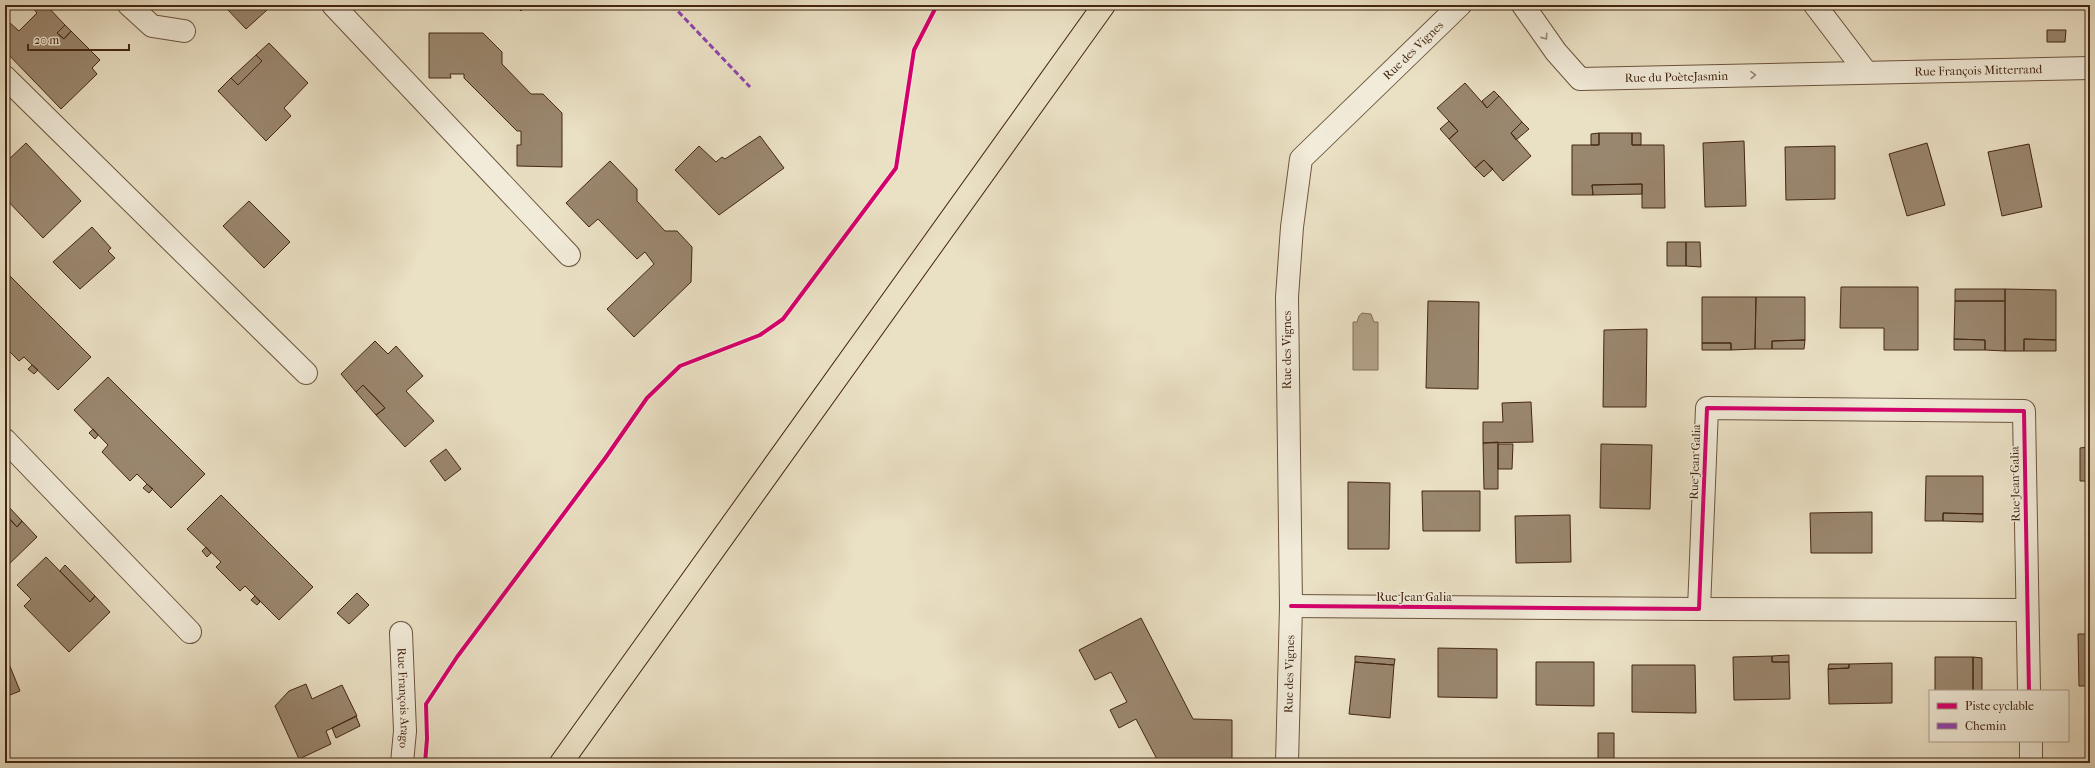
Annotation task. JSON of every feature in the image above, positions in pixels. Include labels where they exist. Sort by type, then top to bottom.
[{"type":"main road","points":[[561,763],[1104,5]]},
{"type":"street","points":[[129,5],[152,26],[184,31]]},
{"type":"street","points":[[333,5],[569,255]]},
{"type":"street","name":"Rue des Vignes","points":[[1287,763],[1291,606],[1287,297],[1292,227],[1301,159],[1460,5]]},
{"type":"street","name":"Rue du PoèteJasmin","points":[[1523,5],[1556,52],[1580,79],[1866,72]]},
{"type":"street","points":[[1815,5],[1866,72]]},
{"type":"street","name":"Rue François Mitterrand","points":[[1866,72],[2090,68]]},
{"type":"street","points":[[5,77],[306,373]]},
{"type":"street","name":"Rue Jean Galia","points":[[1699,609],[1707,408],[2024,411],[2029,690]]},
{"type":"street","points":[[5,440],[190,632]]},
{"type":"street","name":"Rue Jean Galia","points":[[1291,606],[2027,610]]},
{"type":"street","name":"Rue François Arago","points":[[401,633],[404,731],[402,763]]},
{"type":"street","points":[[2031,742],[2031,763]]},
{"type":"shaded area","points":[[1362,313],[1371,314],[1374,322],[1378,322],[1378,370],[1353,370],[1353,322],[1357,322]]},
{"type":"building","points":[[37,5],[46,5],[65,25],[57,33],[64,39],[71,31],[100,60],[92,68],[97,74],[61,109],[5,51],[5,26],[9,22],[19,31],[37,13],[33,8]]},
{"type":"building","points":[[223,5],[231,5],[227,9]]},
{"type":"building","points":[[231,5],[262,5],[267,10],[246,29],[227,9]]},
{"type":"building","points":[[515,5],[527,5],[521,11]]},
{"type":"building","points":[[65,25],[71,31],[64,39],[57,33]]},
{"type":"building","points":[[2047,30],[2066,30],[2065,42],[2047,42]]},
{"type":"building","points":[[429,33],[483,33],[502,52],[502,64],[531,94],[543,94],[562,113],[562,167],[517,166],[517,145],[521,145],[521,131],[517,131],[464,78],[464,74],[450,74],[451,78],[429,78]]},
{"type":"building","points":[[269,43],[308,83],[284,108],[291,116],[266,141],[218,91],[231,78],[238,85],[262,61],[256,55]]},
{"type":"building","points":[[256,55],[262,61],[238,85],[231,78]]},
{"type":"building","points":[[1465,83],[1487,108],[1499,96],[1522,122],[1511,133],[1531,156],[1503,181],[1484,160],[1475,168],[1449,139],[1458,131],[1437,108]]},
{"type":"building","points":[[1494,91],[1499,96],[1487,108],[1482,101]]},
{"type":"building","points":[[1449,121],[1458,131],[1449,139],[1440,129]]},
{"type":"building","points":[[1522,122],[1529,129],[1516,140],[1511,133]]},
{"type":"building","points":[[1599,133],[1632,133],[1632,145],[1664,145],[1665,208],[1642,208],[1642,184],[1592,185],[1593,195],[1572,195],[1572,145],[1599,145]]},
{"type":"building","points":[[1599,133],[1599,145],[1591,145],[1591,134]]},
{"type":"building","points":[[1632,133],[1641,133],[1641,145],[1632,145]]},
{"type":"building","points":[[760,136],[784,168],[719,215],[675,170],[699,146],[716,162],[722,157],[725,159]]},
{"type":"building","points":[[1744,141],[1746,206],[1705,207],[1703,143]]},
{"type":"building","points":[[2090,142],[2090,154],[2087,143]]},
{"type":"building","points":[[26,143],[81,201],[43,238],[5,198],[5,163]]},
{"type":"building","points":[[1927,143],[1945,205],[1907,216],[1889,154]]},
{"type":"building","points":[[2029,144],[2042,207],[2002,216],[1988,152]]},
{"type":"building","points":[[1835,146],[1835,199],[1786,200],[1785,147]]},
{"type":"building","points":[[1484,160],[1493,169],[1484,177],[1475,168]]},
{"type":"building","points":[[610,161],[637,189],[637,201],[665,231],[677,231],[692,247],[691,282],[634,337],[607,309],[654,264],[645,252],[637,259],[598,219],[589,227],[566,203]]},
{"type":"building","points":[[1642,184],[1642,194],[1593,195],[1592,185]]},
{"type":"building","points":[[249,201],[290,242],[264,268],[223,226]]},
{"type":"building","points":[[92,227],[111,248],[108,251],[115,258],[80,289],[53,262]]},
{"type":"building","points":[[1667,242],[1686,242],[1686,266],[1667,266]]},
{"type":"building","points":[[1686,242],[1700,242],[1701,267],[1686,266]]},
{"type":"building","points":[[5,271],[91,357],[58,390],[24,357],[19,361],[5,347]]},
{"type":"building","points":[[1841,287],[1918,287],[1918,350],[1884,350],[1884,328],[1840,328]]},
{"type":"building","points":[[1955,289],[2005,289],[2005,301],[1955,301]]},
{"type":"building","points":[[2005,289],[2056,290],[2056,340],[2024,339],[2024,351],[2005,351]]},
{"type":"building","points":[[1702,297],[1756,297],[1755,349],[1731,350],[1731,343],[1702,343]]},
{"type":"building","points":[[1756,297],[1805,297],[1805,340],[1772,341],[1772,349],[1755,349]]},
{"type":"building","points":[[1428,301],[1479,302],[1478,389],[1426,388]]},
{"type":"building","points":[[1955,301],[2005,301],[2005,351],[1985,350],[1985,340],[1954,339]]},
{"type":"building","points":[[1647,329],[1646,407],[1603,407],[1604,330]]},
{"type":"building","points":[[1954,339],[1985,340],[1985,350],[1954,350]]},
{"type":"building","points":[[2024,339],[2056,340],[2056,351],[2024,351]]},
{"type":"building","points":[[1805,340],[1804,349],[1772,349],[1772,341]]},
{"type":"building","points":[[375,341],[388,354],[396,346],[423,376],[406,391],[434,421],[405,447],[376,415],[385,408],[363,385],[356,392],[341,374]]},
{"type":"building","points":[[1702,343],[1731,343],[1731,350],[1702,350]]},
{"type":"building","points":[[32,365],[38,370],[34,374],[28,369]]},
{"type":"building","points":[[108,377],[205,474],[171,508],[137,474],[130,481],[102,452],[108,445],[74,410]]},
{"type":"building","points":[[363,385],[385,408],[376,415],[356,392]]},
{"type":"building","points":[[1531,402],[1533,442],[1483,443],[1483,422],[1503,422],[1502,403]]},
{"type":"building","points":[[2087,427],[2090,427],[2090,496],[2087,496],[2087,481],[2080,481],[2080,448],[2088,447]]},
{"type":"building","points":[[93,429],[98,435],[95,439],[89,433]]},
{"type":"building","points":[[1498,442],[1498,489],[1484,489],[1483,443]]},
{"type":"building","points":[[1498,444],[1513,444],[1512,469],[1498,469]]},
{"type":"building","points":[[1601,444],[1652,445],[1650,509],[1600,508]]},
{"type":"building","points":[[446,449],[461,469],[445,481],[430,461]]},
{"type":"building","points":[[1926,476],[1983,476],[1983,514],[1943,513],[1943,521],[1925,521]]},
{"type":"building","points":[[1348,482],[1390,483],[1389,549],[1348,549]]},
{"type":"building","points":[[147,484],[153,489],[149,493],[143,488]]},
{"type":"building","points":[[1422,491],[1480,491],[1480,531],[1423,531]]},
{"type":"building","points":[[221,495],[313,587],[279,620],[245,586],[240,591],[216,567],[221,562],[187,529]]},
{"type":"building","points":[[7,505],[22,521],[17,527],[5,514]]},
{"type":"building","points":[[1872,512],[1872,553],[1811,553],[1810,513]]},
{"type":"building","points":[[1943,513],[1983,514],[1983,522],[1943,521]]},
{"type":"building","points":[[5,514],[17,527],[22,521],[37,537],[5,568]]},
{"type":"building","points":[[1570,515],[1571,562],[1516,563],[1515,516]]},
{"type":"building","points":[[2088,534],[2090,534],[2090,568],[2089,568]]},
{"type":"building","points":[[206,547],[211,553],[207,557],[202,551]]},
{"type":"building","points":[[46,557],[90,602],[95,596],[110,612],[69,652],[24,606],[31,599],[17,585]]},
{"type":"building","points":[[65,565],[95,596],[90,602],[60,571]]},
{"type":"building","points":[[357,593],[369,605],[349,624],[337,613]]},
{"type":"building","points":[[255,596],[260,602],[257,605],[251,600]]},
{"type":"building","points":[[1141,618],[1193,719],[1232,720],[1232,763],[1159,763],[1136,719],[1119,728],[1110,710],[1127,702],[1111,672],[1095,680],[1079,650]]},
{"type":"building","points":[[2078,634],[2090,634],[2090,686],[2079,686]]},
{"type":"building","points":[[1438,648],[1497,649],[1497,698],[1438,697]]},
{"type":"building","points":[[5,654],[20,691],[5,697]]},
{"type":"building","points":[[1789,655],[1789,662],[1772,662],[1772,656]]},
{"type":"building","points":[[1355,656],[1395,659],[1394,665],[1355,662]]},
{"type":"building","points":[[1772,656],[1772,662],[1789,662],[1790,699],[1734,700],[1733,657]]},
{"type":"building","points":[[1935,657],[1973,657],[1973,690],[1935,690]]},
{"type":"building","points":[[1973,657],[1982,658],[1982,690],[1973,690]]},
{"type":"building","points":[[1355,662],[1394,665],[1390,718],[1349,714]]},
{"type":"building","points":[[1536,662],[1594,662],[1594,706],[1536,705]]},
{"type":"building","points":[[1892,663],[1892,703],[1829,704],[1828,669],[1849,668],[1849,664]]},
{"type":"building","points":[[1829,664],[1849,664],[1849,668],[1828,669]]},
{"type":"building","points":[[1632,665],[1695,665],[1696,713],[1632,712]]},
{"type":"building","points":[[306,684],[312,699],[342,685],[357,716],[326,731],[331,744],[299,759],[275,706],[289,691]]},
{"type":"building","points":[[356,716],[360,726],[336,738],[332,728]]},
{"type":"building","points":[[1598,733],[1614,733],[1614,763],[1598,763]]},
{"type":"marked path","points":[[672,5],[750,87]]},
{"type":"cycle path","points":[[425,763],[427,739],[426,704],[457,657],[606,457],[647,398],[680,366],[760,335],[783,319],[896,168],[914,50],[937,5]]},
{"type":"cycle path","points":[[1291,606],[1699,609],[1707,408],[2024,411],[2029,690]]}]
